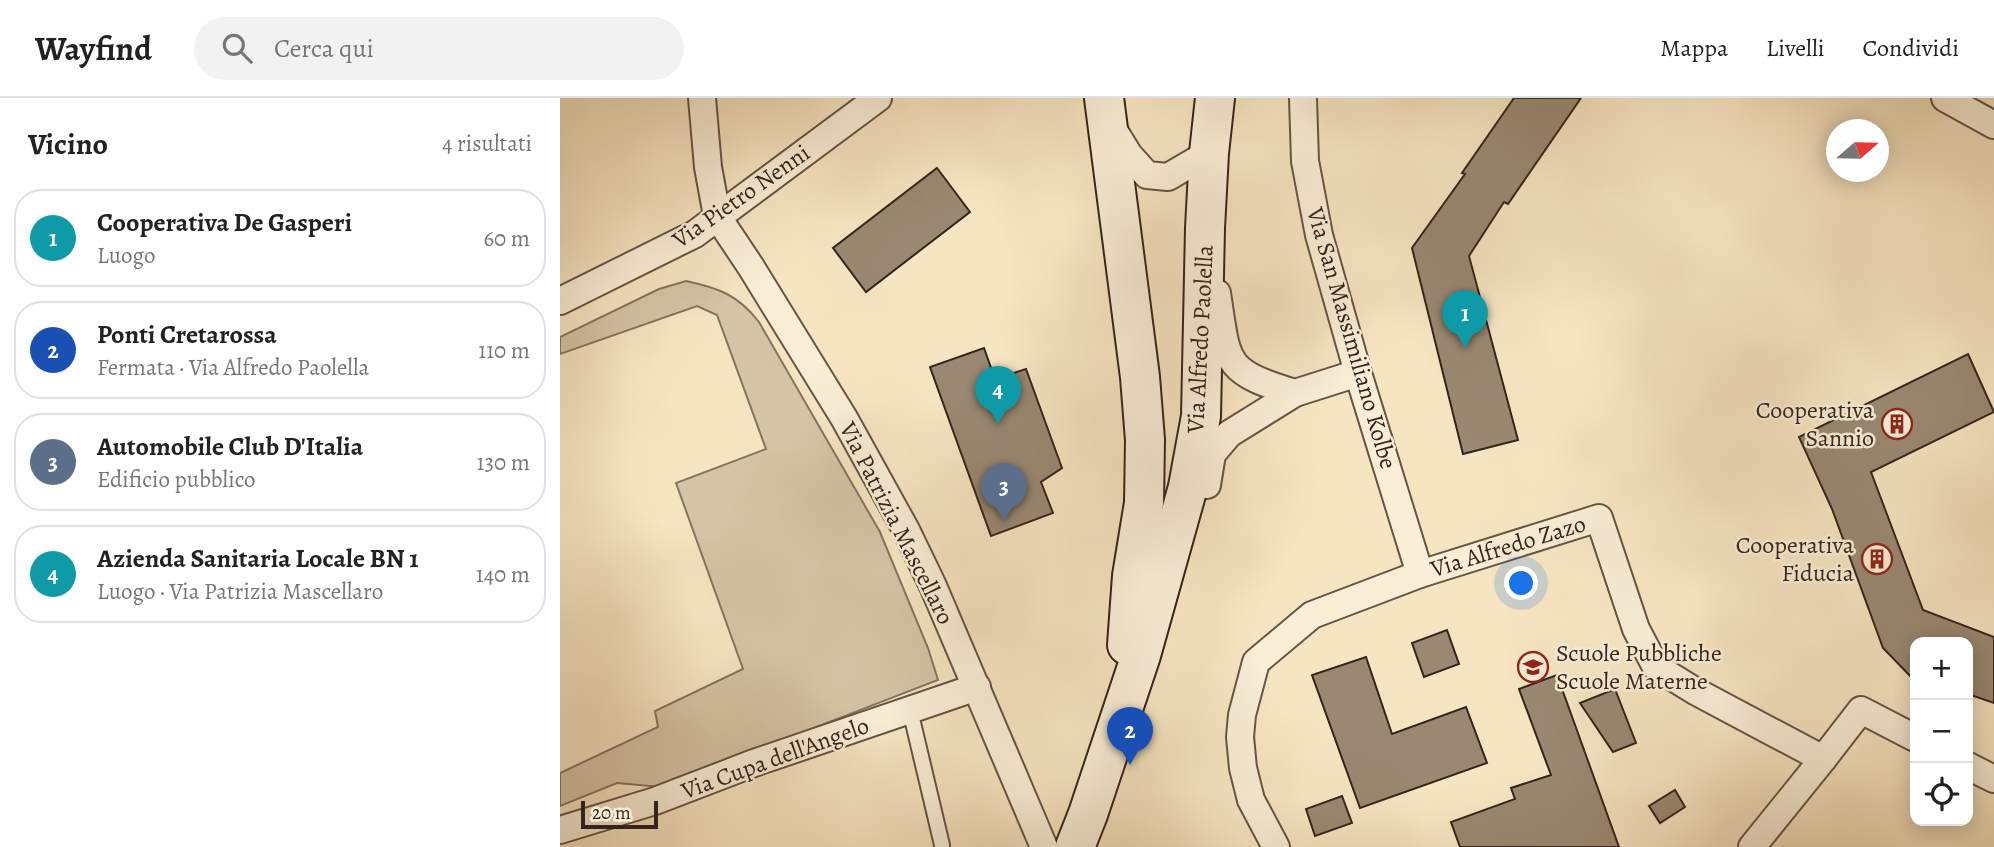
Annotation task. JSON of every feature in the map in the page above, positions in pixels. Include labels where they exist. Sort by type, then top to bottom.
[{"type":"main road","name":"Via Alfredo Paolella","points":[[1082,831],[1141,655],[1188,487],[1200,416],[1205,228],[1215,98]]},
{"type":"main road","name":"Via Alfredo Paolella","points":[[1106,108],[1140,377],[1145,440],[1144,503],[1132,576],[1127,643],[1114,737]]},
{"type":"street","points":[[702,98],[708,167],[717,216]]},
{"type":"street","name":"Via Pietro Nenni","points":[[560,301],[695,234],[878,98]]},
{"type":"street","name":"Via San Massimiliano Kolbe","points":[[1303,98],[1306,161],[1319,235],[1420,574]]},
{"type":"street","points":[[1945,98],[1994,125]]},
{"type":"street","points":[[1106,108],[1129,155],[1147,175],[1168,177],[1209,153]]},
{"type":"street","name":"Via Patrizia Mascellaro","points":[[717,216],[844,418],[906,530],[977,687],[1044,847]]},
{"type":"street","points":[[1205,228],[1225,346],[1232,362],[1257,380],[1295,393]]},
{"type":"street","points":[[1174,544],[1205,493],[1212,454],[1229,434],[1295,393],[1358,373]]},
{"type":"street","name":"Via Alfredo Zazo","points":[[1276,847],[1251,800],[1243,768],[1240,737],[1242,715],[1256,662],[1312,615],[1420,574],[1599,518],[1636,629],[1656,667],[1823,760]]},
{"type":"street","name":"Via Cupa dell'Angelo","points":[[560,830],[655,801],[754,763],[977,687]]},
{"type":"street","points":[[1752,847],[1861,710],[1910,735]]},
{"type":"street","points":[[1973,768],[1994,779]]},
{"type":"lane","points":[[910,710],[942,845]]},
{"type":"shaded area","points":[[686,281],[727,294],[743,305],[759,322],[880,532],[928,648],[938,680],[661,787],[617,783],[560,806],[560,773],[658,727],[655,711],[743,669],[676,483],[766,449],[717,315],[697,306],[560,354],[560,337],[659,289]]},
{"type":"building","points":[[1514,98],[1581,98],[1508,204],[1504,202],[1469,256],[1518,440],[1463,454],[1412,248],[1465,174],[1462,173]]},
{"type":"building","points":[[937,168],[970,212],[866,292],[833,248]]},
{"type":"building","points":[[984,348],[995,379],[1026,369],[1062,468],[1041,482],[1053,513],[991,536],[930,367]]},
{"type":"building","points":[[1968,354],[1994,412],[1871,472],[1923,610],[1994,637],[1994,703],[1973,696],[1973,637],[1910,637],[1910,676],[1883,648],[1832,509],[1799,437]]},
{"type":"building","points":[[1447,630],[1459,664],[1424,677],[1412,643]]},
{"type":"building","points":[[1366,657],[1392,734],[1466,707],[1487,763],[1360,808],[1312,675]]},
{"type":"building","points":[[1557,675],[1619,847],[1460,847],[1451,822],[1515,799],[1511,788],[1551,775],[1519,689]]},
{"type":"building","points":[[1615,689],[1636,743],[1613,752],[1580,703]]},
{"type":"building","points":[[1675,790],[1685,807],[1660,823],[1649,806]]},
{"type":"building","points":[[1342,796],[1352,823],[1315,836],[1306,809]]},
{"type":"place","name":"Cooperativa De Gasperi","points":[[1465,348]]},
{"type":"place","name":"Azienda Sanitaria Locale BN 1","points":[[998,424]]},
{"type":"place","name":"Cooperativa Sannio","points":[[1897,424]]},
{"type":"place","name":"Automobile Club D'Italia","points":[[1004,521]]},
{"type":"place","name":"Cooperativa Fiducia","points":[[1877,559]]},
{"type":"place","name":"Scuole Pubbliche Scuole Materne","points":[[1533,667]]},
{"type":"place","name":"Ponti Cretarossa","points":[[1130,765]]}]
